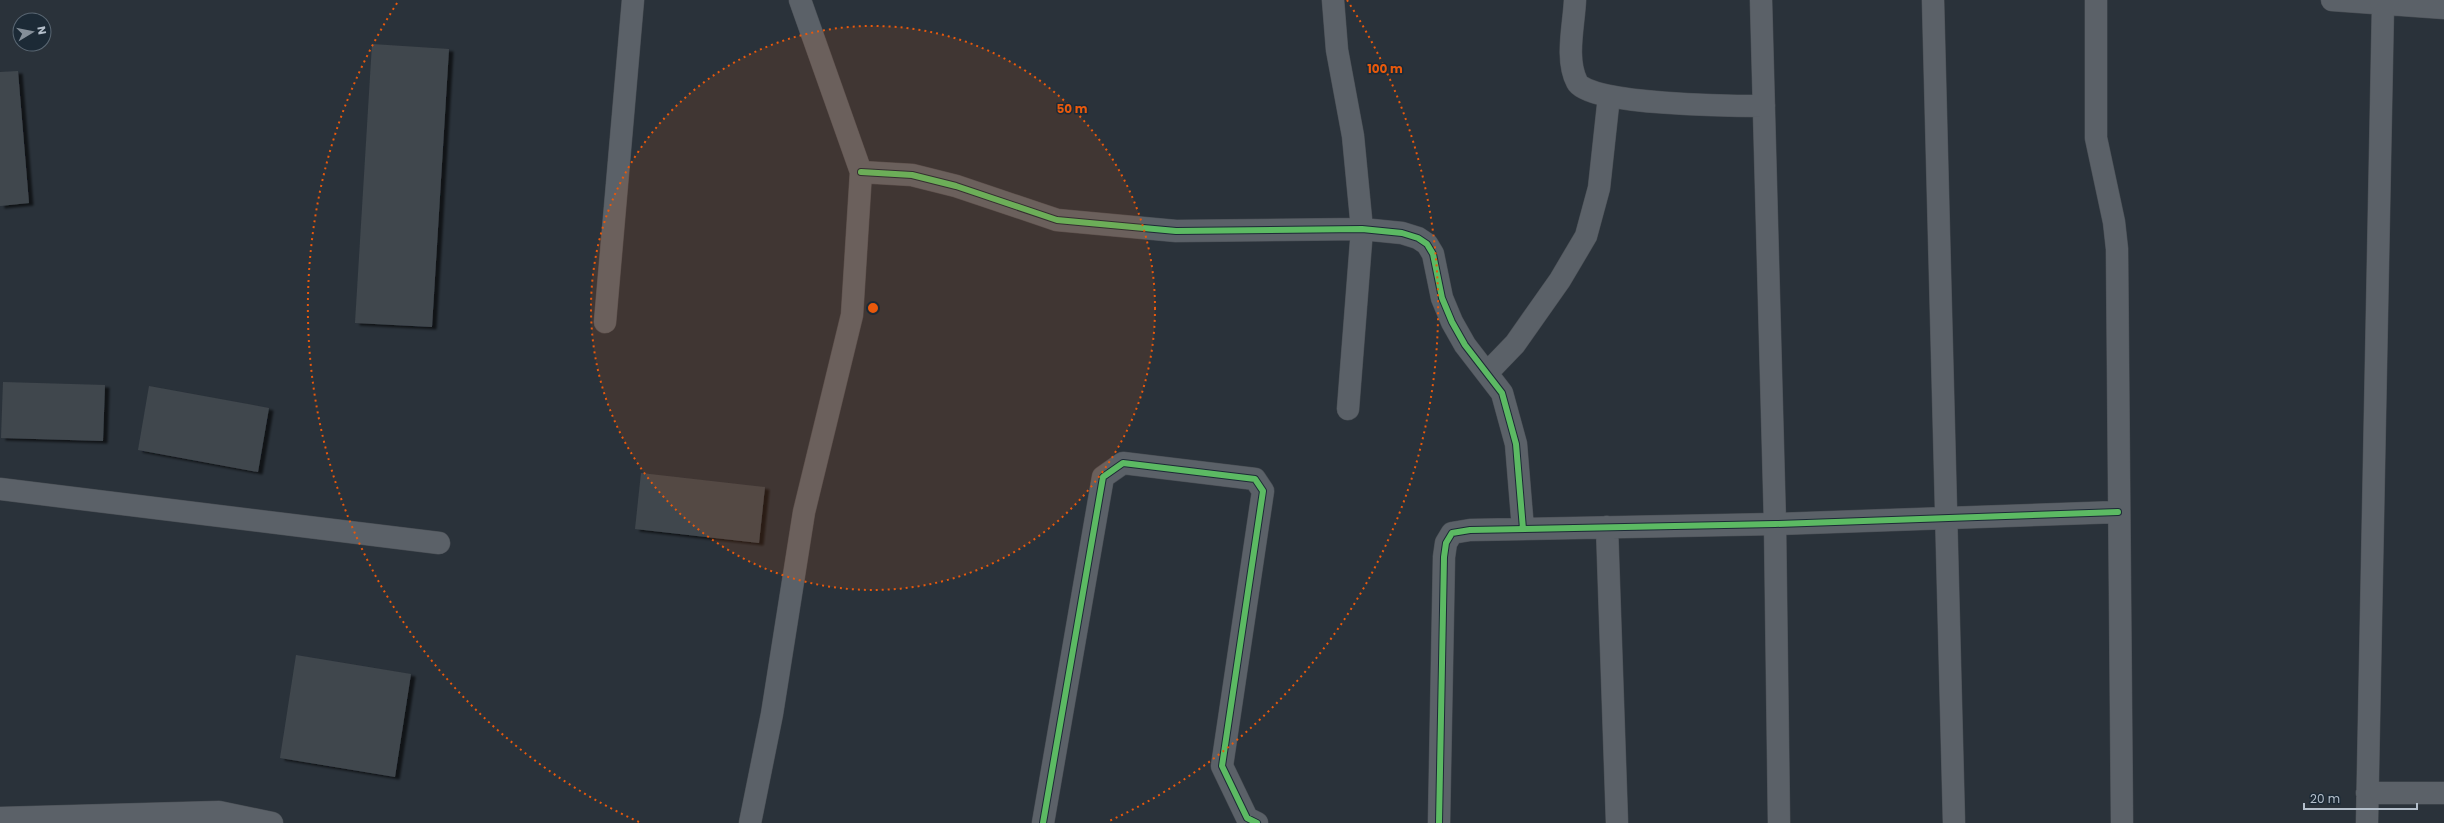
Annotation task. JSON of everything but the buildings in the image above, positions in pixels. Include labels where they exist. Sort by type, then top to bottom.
[{"type":"street","points":[[605,322],[633,0]]},
{"type":"street","points":[[750,823],[772,714],[804,512],[852,315],[861,172],[800,0]]},
{"type":"street","points":[[1333,0],[1337,50],[1354,136],[1362,229],[1348,409]]},
{"type":"street","points":[[1575,0],[1572,70],[1577,84],[1588,91],[1609,96],[1693,104],[1764,106]]},
{"type":"street","points":[[1761,0],[1776,524],[1779,823]]},
{"type":"street","points":[[1933,0],[1954,823]]},
{"type":"street","points":[[2096,0],[2096,138],[2114,222],[2117,249],[2118,512],[2122,823]]},
{"type":"street","points":[[2332,0],[2383,5],[2444,8]]},
{"type":"street","points":[[2367,823],[2383,5]]},
{"type":"street","points":[[1488,372],[1515,344],[1560,280],[1586,236],[1599,188],[1609,96]]},
{"type":"street","points":[[861,172],[912,175],[949,184],[1057,220],[1176,231],[1362,229],[1402,233],[1418,238],[1427,244],[1433,254],[1442,298],[1452,322],[1465,344],[1488,372],[1502,393],[1516,444],[1522,518]]},
{"type":"street","points":[[1043,823],[1103,476],[1123,463],[1256,479],[1263,491],[1222,766],[1247,818],[1258,823]]},
{"type":"street","points":[[0,489],[438,543]]},
{"type":"street","points":[[1439,823],[1446,543],[1452,533],[1522,518],[1607,527],[1776,524],[2118,512]]},
{"type":"street","points":[[1607,527],[1617,823]]},
{"type":"street","points":[[2367,793],[2444,793]]},
{"type":"street","points":[[0,818],[219,812],[272,823]]},
{"type":"cycle path","points":[[861,172],[912,175],[956,186],[1057,220],[1176,231],[1362,229],[1402,233],[1418,238],[1427,244],[1433,254],[1442,298],[1452,322],[1465,345],[1502,393],[1516,444],[1523,529]]},
{"type":"cycle path","points":[[1043,823],[1103,477],[1123,463],[1255,479],[1263,491],[1222,766],[1247,818],[1257,823]]},
{"type":"cycle path","points":[[1439,823],[1444,557],[1446,543],[1452,533],[1470,530],[1775,524],[2118,512]]}]
